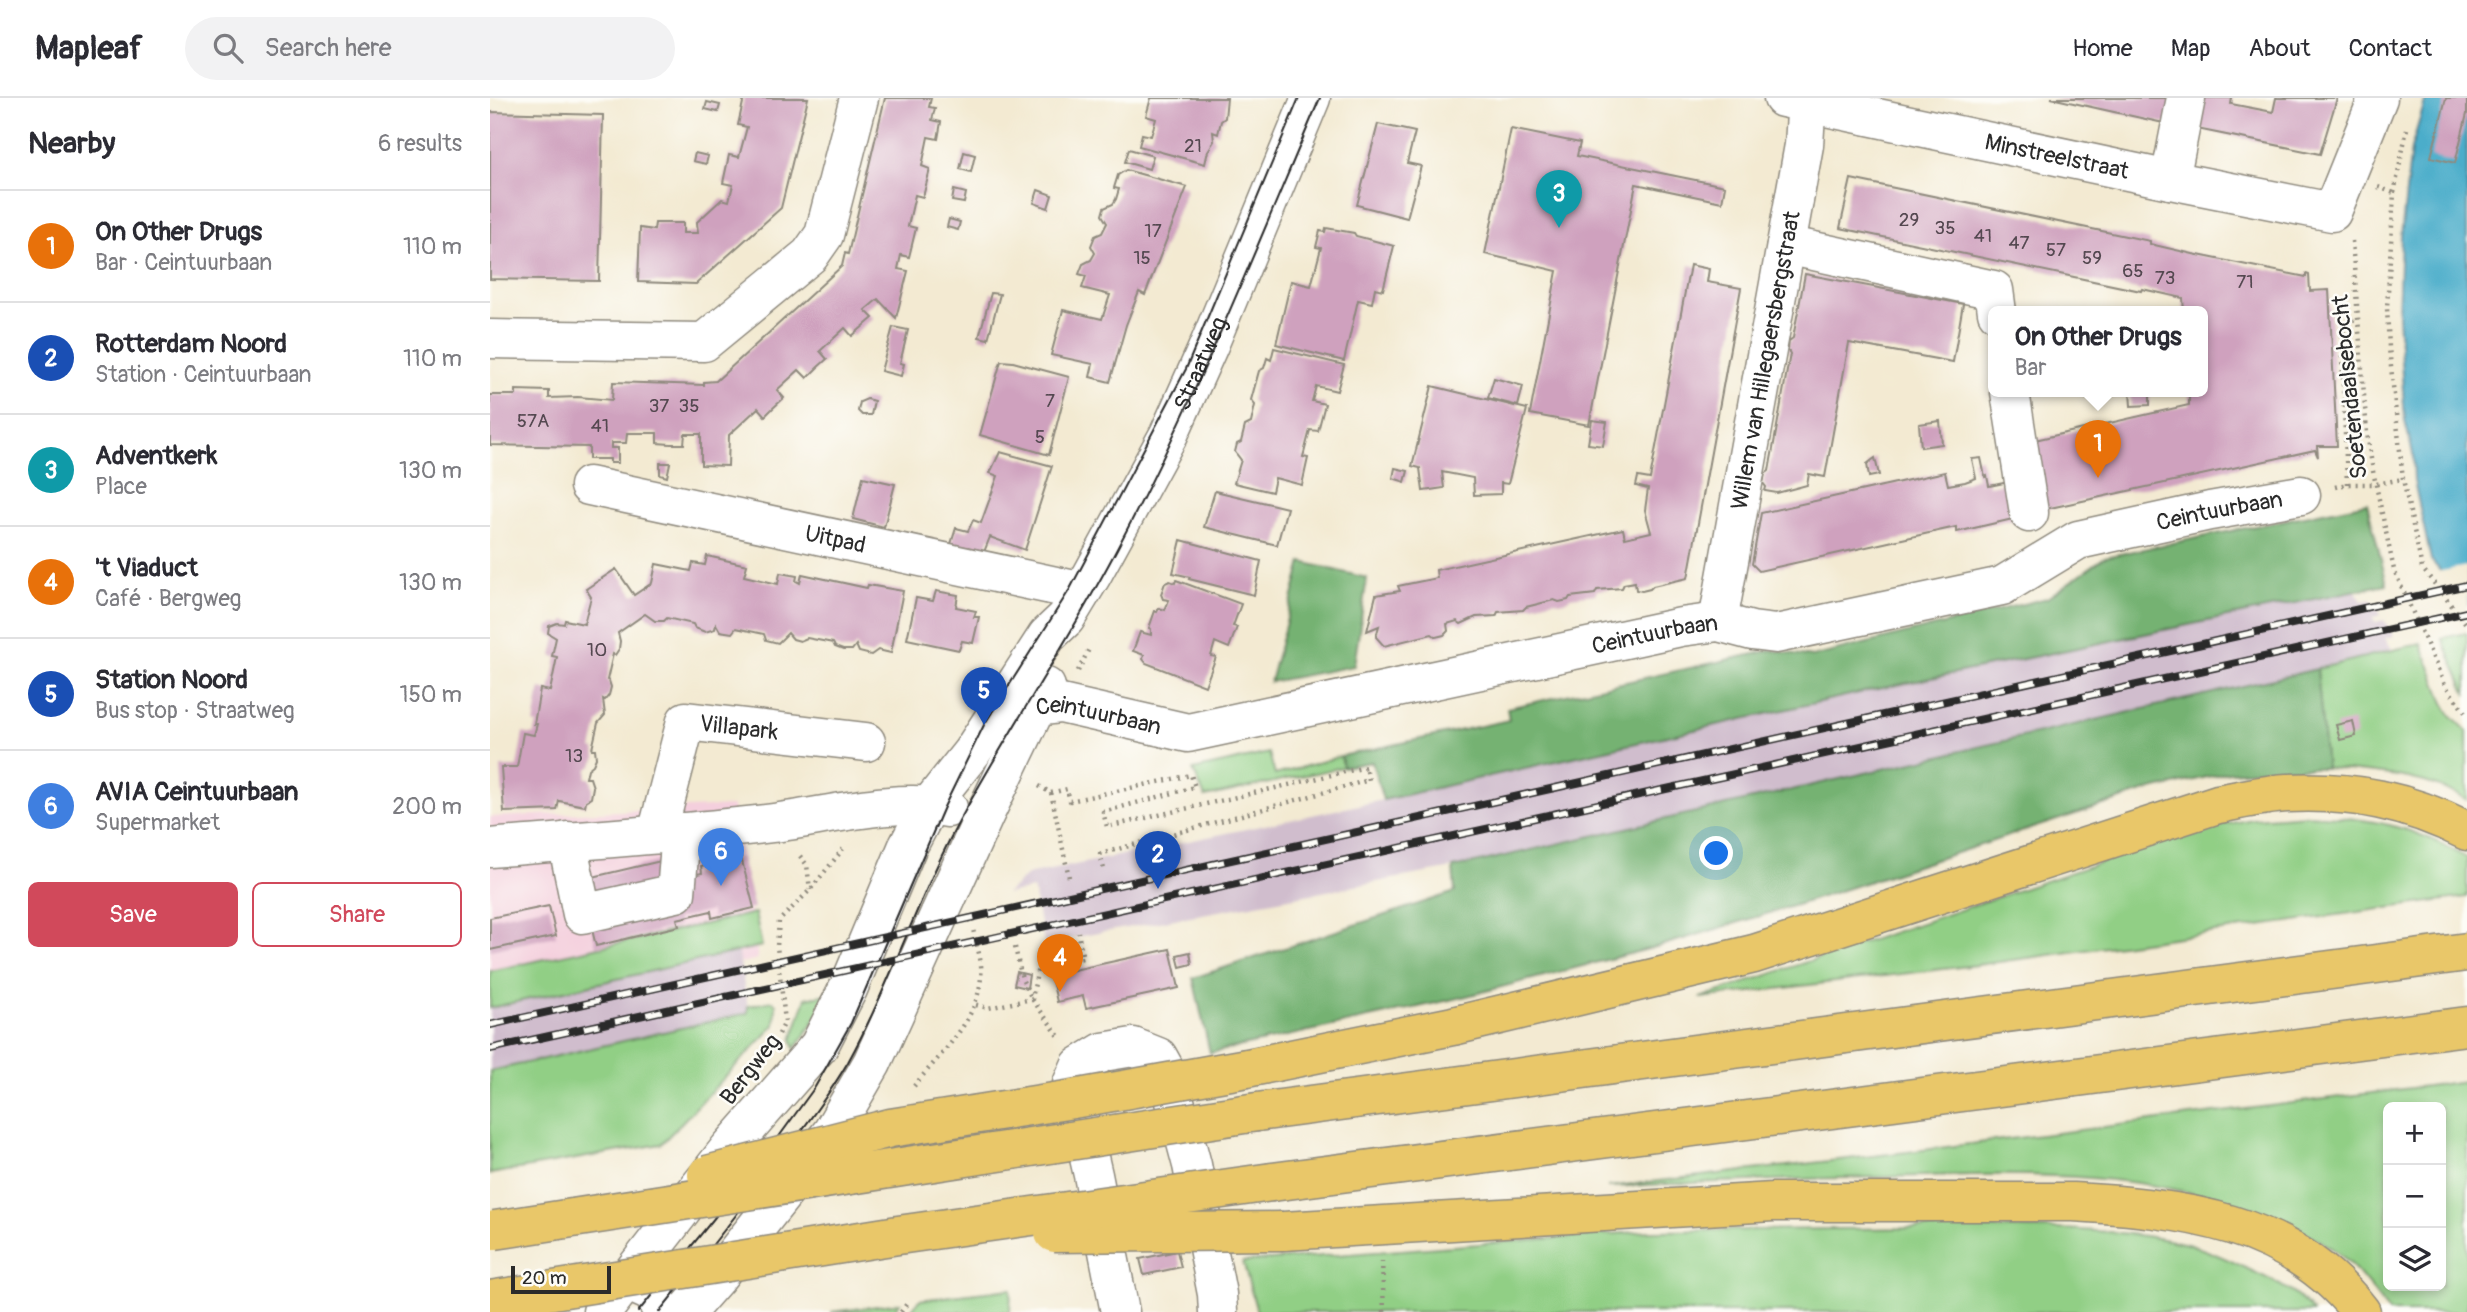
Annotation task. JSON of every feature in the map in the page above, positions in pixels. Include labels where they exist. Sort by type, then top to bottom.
[{"type":"highway","points":[[493,1230],[890,1128],[1247,1068],[1453,1026],[1754,954],[2217,804],[2285,793],[2342,793],[2401,803],[2467,831]]},
{"type":"highway","points":[[493,1230],[1257,1112],[2467,952]]},
{"type":"highway","points":[[490,1300],[898,1235],[1272,1182],[2467,1026]]},
{"type":"highway","points":[[898,1235],[1283,1231],[1773,1202],[2073,1202],[2180,1212],[2236,1226],[2295,1251],[2343,1289],[2361,1312]]},
{"type":"street","points":[[490,339],[704,342],[810,255],[824,235],[859,98]]},
{"type":"street","name":"Straatweg","points":[[929,806],[972,752],[1047,636],[1073,606],[1169,434],[1209,345],[1311,98]]},
{"type":"street","points":[[2170,180],[2186,98]]},
{"type":"street","points":[[2332,212],[2378,98]]},
{"type":"street","name":"Minstreelstraat","points":[[1799,100],[2332,212]]},
{"type":"street","name":"Willem van Hillegaersbergstraat","points":[[1718,622],[1804,145],[1799,100]]},
{"type":"street","points":[[1786,245],[1994,290],[1996,306]]},
{"type":"street","points":[[2011,397],[2029,513]]},
{"type":"street","name":"Uitpad","points":[[589,486],[1070,589],[1073,606]]},
{"type":"street","name":"Ceintuurbaan","points":[[997,712],[1061,704],[1188,733],[1667,630],[1718,622],[1776,634],[2002,586],[2078,540],[2210,511],[2301,495]]},
{"type":"street","name":"Straatweg","points":[[985,814],[1066,642],[1073,606]]},
{"type":"street","name":"Villapark","points":[[669,833],[686,721],[866,742]]},
{"type":"street","points":[[490,848],[772,823],[877,808],[929,806],[985,814],[872,1063],[832,1132],[686,1312]]},
{"type":"street","name":"Bergweg","points":[[602,1312],[729,1149],[819,1045],[848,989],[906,848],[929,806]]},
{"type":"street","points":[[567,841],[582,914],[676,893],[669,833]]},
{"type":"street","points":[[1121,1312],[1072,1084],[1080,1066],[1103,1052],[1133,1047],[1158,1057],[1168,1075],[1192,1165],[1217,1294],[1218,1312]]},
{"type":"street","points":[[626,1281],[653,1293],[662,1312]]},
{"type":"path","points":[[2408,124],[2394,193],[2387,308],[2403,479],[2422,568],[2467,625]]},
{"type":"path","name":"Soetendaalsebocht","points":[[2332,212],[2351,232],[2367,433],[2394,570],[2445,685],[2467,715]]},
{"type":"path","points":[[2358,315],[2341,333],[2347,484],[2376,484],[2403,479]]},
{"type":"path","points":[[1032,782],[1051,793],[1067,789],[1070,801],[1191,775],[1195,787],[1103,812],[1107,827],[1366,767],[1369,780],[1100,854],[1105,873]]},
{"type":"path","points":[[1051,793],[1070,881]]},
{"type":"path","name":"Bergweg","points":[[775,1041],[785,1022],[777,946],[779,921],[810,890],[877,808]]},
{"type":"path","points":[[1032,999],[1038,967],[1083,958],[1077,932]]},
{"type":"path","points":[[1015,947],[1022,979],[1032,999],[1080,1066]]},
{"type":"path","points":[[976,1005],[988,1008],[1032,999]]},
{"type":"path","points":[[1382,1254],[1384,1312]]},
{"type":"path","points":[[901,1312],[908,1302]]},
{"type":"shaded area","points":[[2355,590],[2362,601],[2371,599],[2381,615],[2372,618],[2375,622],[2384,620],[2394,636],[2385,638],[2392,649],[2317,669],[1453,868],[1044,943],[1033,889],[1006,894],[1027,875],[1383,800],[1868,691]]},
{"type":"shaded area","points":[[733,806],[758,959],[490,1020],[490,817]]},
{"type":"shaded area","points":[[738,951],[749,1013],[490,1071],[490,1008]]},
{"type":"green space","points":[[2367,503],[2387,584],[1868,691],[1383,800],[1372,762],[1343,767],[1341,756],[1509,720],[1507,708],[1772,650],[1812,657],[2047,598],[2105,557]]},
{"type":"green space","points":[[1302,562],[1367,578],[1354,666],[1270,682]]},
{"type":"green space","points":[[2466,633],[2467,635],[2467,695],[2442,638]]},
{"type":"green space","points":[[2421,643],[2444,703],[2451,715],[2467,731],[2467,800],[2451,791],[2416,780],[2381,773],[2326,768],[2317,669]]},
{"type":"green space","points":[[2317,669],[2326,768],[2229,772],[2143,792],[1806,902],[1660,946],[1459,998],[1210,1053],[1193,978],[1455,892],[1453,868]]},
{"type":"green space","points":[[1269,753],[1275,775],[1341,756],[1343,767],[1205,797],[1193,770]]},
{"type":"green space","points":[[2307,815],[2351,818],[2390,825],[2447,847],[2467,858],[2467,897],[1977,965],[1700,998],[2196,830],[2253,819]]},
{"type":"green space","points":[[755,913],[762,946],[490,1008],[490,971]]},
{"type":"green space","points":[[833,993],[795,1049],[792,1040],[806,998]]},
{"type":"green space","points":[[772,1001],[776,1004],[775,1025],[661,1144],[490,1174],[490,1071],[748,1013],[748,1006]]},
{"type":"green space","points":[[2467,1081],[2467,1312],[2389,1312],[2344,1258],[2312,1236],[2220,1200],[2125,1181],[1981,1175],[1607,1187]]},
{"type":"green space","points":[[1939,1228],[2092,1231],[2183,1243],[2218,1255],[2277,1283],[2293,1293],[2313,1312],[1257,1312],[1243,1262],[1650,1231]]},
{"type":"green space","points":[[1011,1289],[1010,1312],[910,1312],[919,1300]]},
{"type":"green space","points":[[900,1303],[893,1312],[831,1312]]},
{"type":"water","points":[[2426,98],[2467,98],[2467,603],[2431,560],[2414,481],[2413,454],[2405,421],[2398,315],[2401,236],[2411,149]]},
{"type":"pier","points":[[2467,566],[2467,606],[2437,572]]},
{"type":"building","points":[[744,98],[808,98],[781,208],[696,284],[638,282],[640,228],[654,230],[655,223],[683,223],[683,233],[698,233],[697,222],[722,199],[729,201],[733,185],[723,183],[729,155],[739,157],[747,127],[738,125]]},
{"type":"building","points":[[885,98],[931,98],[929,107],[935,108],[932,120],[941,122],[938,139],[928,137],[922,166],[930,169],[923,197],[915,195],[908,226],[916,228],[909,257],[901,255],[898,269],[908,271],[896,318],[878,299],[865,310],[873,318],[852,336],[845,328],[820,351],[827,359],[807,378],[799,370],[777,390],[784,398],[765,416],[758,408],[729,435],[728,466],[701,465],[701,434],[685,434],[684,444],[671,444],[657,443],[657,433],[627,433],[626,443],[611,443],[611,448],[618,448],[618,463],[610,463],[610,459],[589,459],[589,447],[490,445],[490,395],[516,395],[516,390],[549,391],[549,398],[612,400],[613,382],[704,385],[704,382],[716,381],[842,266],[845,253],[848,254]]},
{"type":"building","points":[[1151,98],[1227,98],[1225,118],[1221,121],[1218,134],[1213,132],[1214,141],[1205,164],[1139,146],[1142,134],[1151,136],[1156,119],[1146,116]]},
{"type":"building","points":[[2051,98],[2173,98],[2168,124]]},
{"type":"building","points":[[2203,98],[2232,98],[2231,104],[2273,112],[2276,98],[2337,98],[2320,154],[2197,129]]},
{"type":"building","points":[[2446,98],[2467,98],[2467,114],[2455,163],[2431,157]]},
{"type":"building","points":[[707,102],[720,105],[718,112],[705,109]]},
{"type":"building","points":[[490,112],[603,115],[599,281],[490,279]]},
{"type":"building","points":[[1378,124],[1415,132],[1407,163],[1421,166],[1407,218],[1357,205]]},
{"type":"building","points":[[1511,129],[1580,143],[1577,156],[1725,186],[1722,202],[1636,184],[1589,425],[1530,414],[1557,271],[1485,254]]},
{"type":"building","points":[[1129,149],[1153,156],[1149,169],[1125,162]]},
{"type":"building","points":[[964,152],[975,155],[971,172],[960,169]]},
{"type":"building","points":[[695,153],[708,156],[706,164],[693,161]]},
{"type":"building","points":[[1126,170],[1187,187],[1145,295],[1139,292],[1126,325],[1110,382],[1090,377],[1093,364],[1051,355],[1063,310],[1102,319],[1110,295],[1082,288],[1086,276],[1079,274],[1083,264],[1091,260],[1095,253],[1091,246],[1095,236],[1102,233],[1107,223],[1102,215],[1104,208],[1113,204],[1116,199],[1119,189],[1114,188],[1118,175]]},
{"type":"building","points":[[1851,179],[2150,241],[2150,244],[2193,254],[2306,277],[2306,274],[2309,275],[2310,291],[2329,290],[2337,446],[2317,446],[2318,457],[2315,450],[2041,510],[2026,442],[2189,405],[2189,397],[2208,397],[2208,306],[2184,306],[2183,298],[1840,228]]},
{"type":"building","points":[[954,190],[966,193],[964,203],[952,201]]},
{"type":"building","points":[[1038,190],[1052,195],[1048,208],[1034,203]]},
{"type":"building","points":[[949,219],[960,222],[958,230],[947,227]]},
{"type":"building","points":[[1326,228],[1354,233],[1356,236],[1394,246],[1383,290],[1375,288],[1372,303],[1358,300],[1344,361],[1276,344],[1291,281],[1311,286],[1321,248],[1316,247],[1320,231],[1325,232]]},
{"type":"building","points":[[1690,265],[1709,269],[1707,282],[1741,288],[1688,578],[1642,591],[1636,590],[1635,582],[1624,584],[1622,588],[1597,590],[1595,594],[1570,597],[1559,602],[1554,600],[1523,610],[1498,612],[1496,616],[1476,617],[1461,624],[1457,621],[1447,624],[1448,631],[1444,635],[1436,637],[1432,634],[1384,646],[1376,637],[1379,626],[1367,631],[1376,595],[1400,591],[1398,586],[1437,578],[1436,570],[1623,529],[1625,538],[1651,532],[1645,510],[1648,489],[1636,486],[1638,477],[1650,479]]},
{"type":"building","points":[[1805,274],[1963,304],[1953,362],[1849,343],[1825,477],[1809,474],[1807,485],[1777,493],[1765,491],[1763,483],[1765,474],[1769,471],[1790,354],[1789,341],[1793,338]]},
{"type":"building","points":[[991,293],[1000,294],[988,339],[979,337]]},
{"type":"building","points":[[893,327],[908,330],[900,363],[904,364],[901,376],[881,371]]},
{"type":"building","points":[[1274,348],[1344,365],[1337,391],[1316,386],[1312,401],[1325,404],[1318,431],[1310,430],[1303,457],[1308,458],[1302,485],[1275,478],[1272,492],[1234,483],[1241,460],[1235,452],[1237,444],[1241,442],[1245,426],[1251,423],[1255,405],[1251,400],[1259,371],[1264,368],[1267,358],[1271,360]]},
{"type":"building","points":[[1001,361],[1069,377],[1049,455],[980,435]]},
{"type":"building","points":[[1494,378],[1523,386],[1518,406],[1488,398]]},
{"type":"building","points":[[1432,386],[1527,409],[1508,484],[1501,483],[1501,494],[1474,495],[1473,478],[1442,472],[1444,488],[1423,491],[1420,468],[1412,466]]},
{"type":"building","points":[[2130,397],[2150,397],[2150,405],[2131,406]]},
{"type":"building","points":[[867,399],[874,401],[871,415],[862,415],[858,411],[860,402]]},
{"type":"building","points":[[1592,420],[1607,422],[1603,446],[1588,444]]},
{"type":"building","points":[[1940,421],[1942,444],[1921,447],[1919,424]]},
{"type":"building","points":[[1000,452],[1052,466],[1025,550],[990,537],[984,552],[951,544],[956,528],[968,531],[973,520],[981,523],[998,476],[990,473]]},
{"type":"building","points":[[1875,458],[1879,475],[1869,477],[1867,464]]},
{"type":"building","points":[[1981,458],[1989,486],[2009,482],[2017,518],[1957,532],[1956,527],[1759,571],[1752,564],[1761,513],[1945,472],[1948,485],[1965,482],[1976,478],[1972,459]]},
{"type":"building","points":[[660,463],[670,463],[667,477],[660,475]]},
{"type":"building","points":[[1395,468],[1408,471],[1405,482],[1393,478]]},
{"type":"building","points":[[863,477],[895,484],[884,527],[853,519]]},
{"type":"building","points":[[1215,491],[1287,508],[1277,545],[1204,527]]},
{"type":"building","points":[[1181,540],[1261,561],[1254,595],[1173,573]]},
{"type":"building","points":[[707,556],[747,565],[744,576],[778,584],[780,573],[797,576],[796,581],[800,583],[802,574],[867,588],[868,585],[903,591],[891,653],[878,650],[871,655],[859,652],[856,645],[852,650],[843,650],[835,647],[833,643],[807,638],[800,641],[793,639],[788,633],[778,643],[766,640],[764,634],[736,628],[732,633],[720,631],[716,624],[715,629],[705,632],[695,628],[693,624],[667,618],[664,621],[655,621],[645,614],[618,633],[619,649],[613,654],[607,680],[611,687],[609,695],[603,699],[605,715],[598,723],[592,749],[595,749],[596,758],[588,769],[586,778],[590,778],[593,787],[591,798],[586,801],[585,806],[559,801],[557,810],[504,812],[501,767],[517,767],[523,733],[534,735],[540,689],[550,691],[557,657],[552,656],[556,638],[548,633],[549,626],[564,624],[565,620],[584,624],[591,597],[586,589],[616,569],[634,595],[652,583],[656,564],[691,571],[693,563],[705,565]]},
{"type":"building","points":[[1176,580],[1241,604],[1233,626],[1237,627],[1229,648],[1215,642],[1211,656],[1216,657],[1205,686],[1146,663],[1144,655],[1133,651],[1140,632],[1151,635],[1149,628],[1155,611],[1159,608],[1165,610],[1169,600],[1163,599],[1161,594],[1165,583],[1175,583]]},
{"type":"building","points":[[936,591],[958,595],[956,607],[976,611],[974,617],[979,617],[973,643],[962,641],[959,650],[907,639],[916,598],[933,601]]},
{"type":"building","points":[[2353,721],[2356,736],[2340,740],[2336,725]]},
{"type":"building","points":[[741,857],[754,908],[712,918],[711,911],[677,919],[679,926],[596,946],[580,880],[665,860],[669,880],[702,873],[701,866]]},
{"type":"building","points":[[549,906],[556,936],[490,950],[490,918]]},
{"type":"building","points":[[1170,949],[1179,988],[1086,1008],[1083,996],[1057,1002],[1051,975]]},
{"type":"building","points":[[1190,952],[1192,964],[1180,967],[1177,955]]},
{"type":"building","points":[[1017,972],[1029,975],[1027,988],[1014,985]]},
{"type":"building","points":[[1177,1251],[1181,1267],[1144,1275],[1140,1259]]},
{"type":"tram line","points":[[638,1312],[767,1153],[815,1087],[851,1023],[944,807],[984,725],[1070,589],[1186,369],[1299,98]]},
{"type":"tram line","points":[[659,1312],[802,1130],[848,1062],[950,840],[985,775],[1083,610],[1148,489],[1224,323],[1320,98]]},
{"type":"railway","points":[[490,1025],[2467,585]]},
{"type":"railway","points":[[490,1049],[2467,612]]},
{"type":"place","name":"Adventkerk","points":[[1559,228]]},
{"type":"place","name":"On Other Drugs","points":[[2098,478]]},
{"type":"place","name":"Station Noord","points":[[984,725]]},
{"type":"place","name":"AVIA Ceintuurbaan","points":[[721,886]]},
{"type":"place","name":"Rotterdam Noord","points":[[1158,889]]},
{"type":"place","name":"'t Viaduct","points":[[1060,992]]}]
